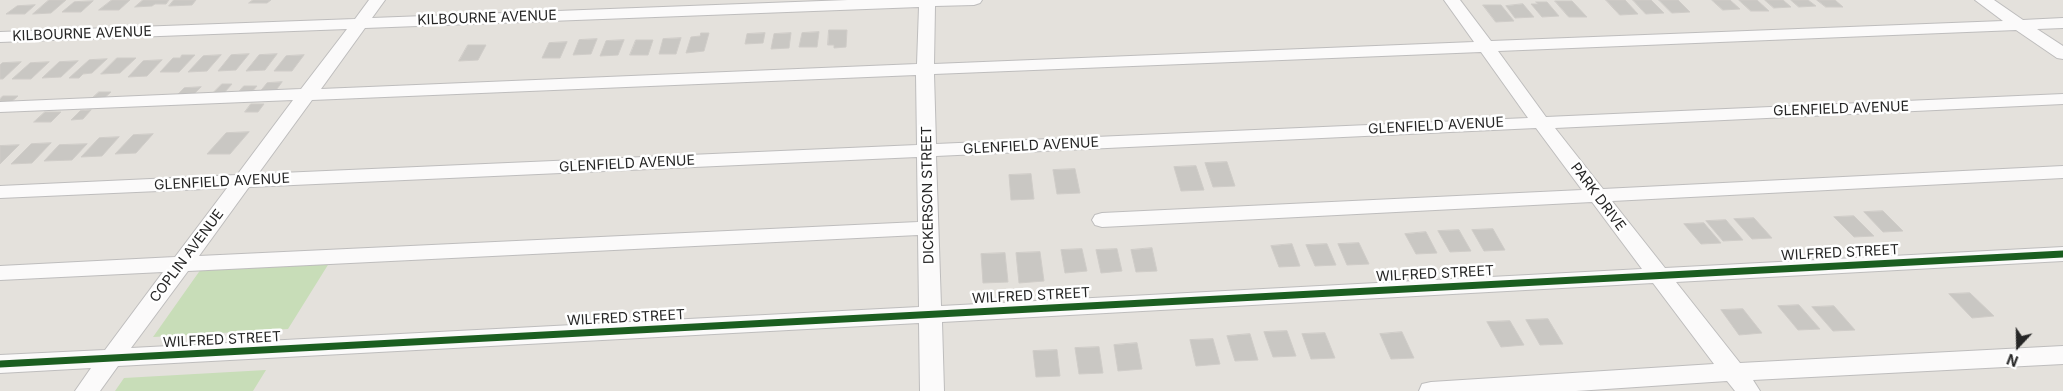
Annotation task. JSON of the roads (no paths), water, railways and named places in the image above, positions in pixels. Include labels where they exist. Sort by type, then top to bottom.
[{"type":"street","name":"COPLIN AVENUE","points":[[87,391],[377,0]]},
{"type":"street","name":"KILBOURNE AVENUE","points":[[0,36],[927,0],[974,0]]},
{"type":"street","name":"DICKERSON STREET","points":[[927,0],[925,68],[932,391]]},
{"type":"street","name":"PARK DRIVE","points":[[1452,0],[1595,194],[1748,391]]},
{"type":"street","points":[[1983,0],[2063,54]]},
{"type":"street","points":[[0,107],[2063,23]]},
{"type":"street","name":"GLENFIELD AVENUE","points":[[0,192],[927,151],[1540,121],[2063,99]]},
{"type":"street","points":[[1102,220],[2063,172]]},
{"type":"street","points":[[0,274],[928,228]]},
{"type":"street","name":"WILFRED STREET","points":[[0,364],[1657,274],[2063,254]]},
{"type":"street","points":[[1430,391],[1734,372],[2063,355]]}]
